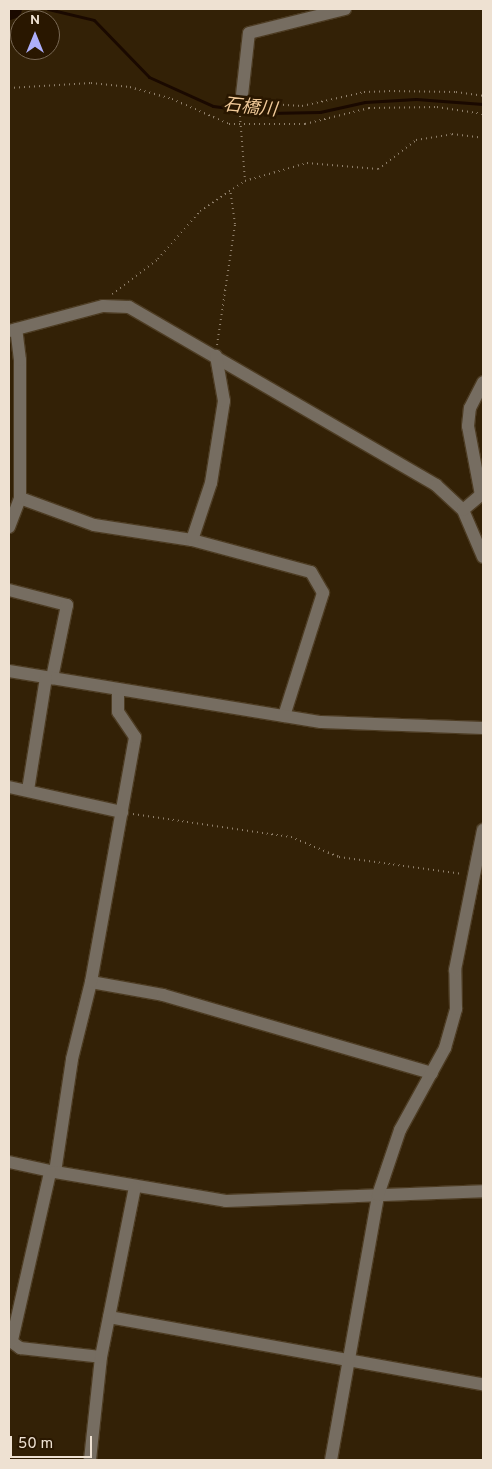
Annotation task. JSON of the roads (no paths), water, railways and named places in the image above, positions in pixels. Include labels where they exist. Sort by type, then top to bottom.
[{"type":"street","points":[[241,103],[249,33],[345,9]]},
{"type":"street","points":[[9,527],[20,498],[20,360],[12,330],[103,306],[129,306],[393,458],[436,486],[463,510],[483,557]]},
{"type":"street","points":[[192,540],[211,483],[224,401],[216,356]]},
{"type":"street","points":[[463,510],[481,495],[468,426],[470,408],[483,382]]},
{"type":"street","points":[[20,498],[94,525],[192,540],[311,572],[323,593],[284,716]]},
{"type":"street","points":[[9,590],[67,605],[49,677],[28,790]]},
{"type":"street","points":[[9,671],[321,722],[483,728]]},
{"type":"street","points":[[101,1357],[20,1348],[11,1340],[52,1172],[72,1059],[91,982],[135,737],[118,712],[118,689]]},
{"type":"street","points":[[9,787],[122,812]]},
{"type":"street","points":[[330,1460],[378,1195],[400,1130],[445,1048],[456,1009],[455,970],[478,877],[483,830]]},
{"type":"street","points":[[91,982],[163,995],[432,1073]]},
{"type":"street","points":[[9,1162],[135,1187],[226,1201],[483,1192]]},
{"type":"street","points":[[90,1460],[101,1357],[135,1187]]},
{"type":"street","points":[[108,1317],[483,1384]]},
{"type":"waterway","name":"石橋川","points":[[48,9],[94,20],[149,77],[213,106],[268,113],[320,112],[365,102],[416,99],[483,104]]}]
